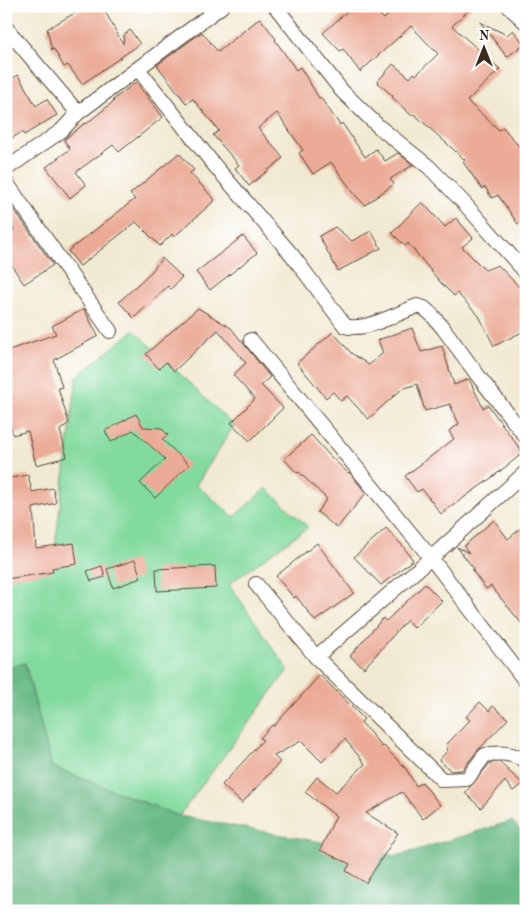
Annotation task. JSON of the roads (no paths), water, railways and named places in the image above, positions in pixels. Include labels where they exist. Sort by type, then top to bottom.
[{"type":"main road","points":[[511,6],[526,20]]},
{"type":"street","points":[[6,169],[61,131],[78,112],[222,6]]},
{"type":"street","points":[[275,6],[342,92],[378,126],[429,167],[464,203],[526,273]]},
{"type":"street","points":[[6,28],[78,112]]},
{"type":"street","points":[[138,69],[215,166],[292,256],[345,326],[352,328],[364,326],[417,306],[424,308],[443,328],[526,437]]},
{"type":"street","points":[[6,182],[110,331]]},
{"type":"street","points":[[251,340],[431,558],[526,682]]},
{"type":"street","points":[[316,657],[431,558],[526,472]]},
{"type":"street","points":[[256,584],[316,657],[442,780],[466,779],[485,755],[498,752],[517,756],[526,761]]}]
